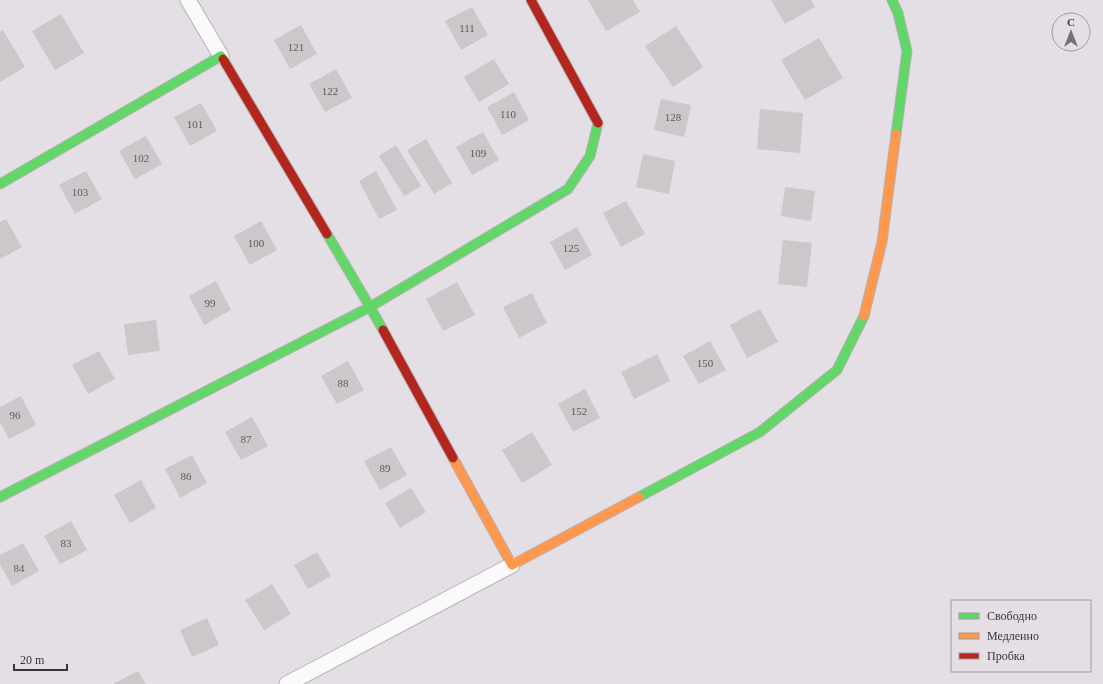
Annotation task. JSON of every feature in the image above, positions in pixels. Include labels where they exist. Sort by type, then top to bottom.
[{"type":"street","points":[[188,0],[370,307],[512,565]]},
{"type":"street","points":[[0,497],[370,307],[568,188],[590,156],[598,123],[531,0]]},
{"type":"street","points":[[287,684],[760,432],[837,370],[864,316],[882,242],[907,51],[898,13],[892,0]]},
{"type":"street","points":[[0,184],[221,56]]},
{"type":"building","points":[[588,0],[633,0],[640,12],[606,31]]},
{"type":"building","points":[[771,0],[811,0],[815,7],[785,24]]},
{"type":"building","points":[[472,7],[488,35],[461,50],[445,21]]},
{"type":"building","points":[[61,14],[84,53],[55,70],[32,31]]},
{"type":"building","points":[[301,25],[317,54],[290,69],[274,40]]},
{"type":"building","points":[[676,26],[703,67],[673,87],[645,46]]},
{"type":"building","points":[[3,30],[25,67],[0,82],[0,32]]},
{"type":"building","points":[[819,38],[843,78],[805,100],[781,60]]},
{"type":"building","points":[[494,59],[509,84],[479,102],[464,77]]},
{"type":"building","points":[[336,69],[352,98],[325,112],[309,84]]},
{"type":"building","points":[[514,92],[529,120],[502,135],[487,107]]},
{"type":"building","points":[[661,99],[691,105],[684,137],[654,130]]},
{"type":"building","points":[[201,103],[217,131],[190,146],[174,117]]},
{"type":"building","points":[[760,109],[803,113],[800,153],[757,149]]},
{"type":"building","points":[[483,132],[499,160],[472,175],[456,147]]},
{"type":"building","points":[[146,136],[162,164],[135,179],[119,151]]},
{"type":"building","points":[[426,139],[452,183],[434,194],[407,150]]},
{"type":"building","points":[[396,145],[421,186],[404,196],[379,156]]},
{"type":"building","points":[[643,154],[675,161],[669,194],[636,187]]},
{"type":"building","points":[[86,171],[102,199],[75,214],[59,185]]},
{"type":"building","points":[[376,171],[397,210],[379,219],[359,181]]},
{"type":"building","points":[[785,187],[815,191],[811,221],[781,216]]},
{"type":"building","points":[[626,201],[645,234],[621,247],[603,213]]},
{"type":"building","points":[[6,219],[22,247],[0,259],[0,222]]},
{"type":"building","points":[[261,221],[277,250],[250,265],[234,236]]},
{"type":"building","points":[[577,227],[592,255],[565,270],[550,242]]},
{"type":"building","points":[[783,240],[812,243],[807,287],[778,284]]},
{"type":"building","points":[[216,281],[231,310],[204,325],[189,296]]},
{"type":"building","points":[[457,282],[475,315],[443,331],[426,299]]},
{"type":"building","points":[[532,293],[547,323],[519,338],[503,307]]},
{"type":"building","points":[[760,309],[778,342],[747,358],[730,325]]},
{"type":"building","points":[[156,320],[160,351],[128,355],[124,324]]},
{"type":"building","points":[[710,341],[726,370],[699,384],[683,356]]},
{"type":"building","points":[[99,351],[115,379],[88,394],[72,365]]},
{"type":"building","points":[[657,354],[670,381],[634,399],[621,372]]},
{"type":"building","points":[[348,361],[364,390],[337,404],[321,376]]},
{"type":"building","points":[[585,389],[600,418],[573,432],[558,404]]},
{"type":"building","points":[[21,396],[36,425],[9,439],[0,422],[0,407]]},
{"type":"building","points":[[252,417],[268,446],[241,460],[225,432]]},
{"type":"building","points":[[532,432],[552,465],[522,483],[502,450]]},
{"type":"building","points":[[391,447],[407,475],[380,490],[364,461]]},
{"type":"building","points":[[192,455],[207,483],[180,498],[165,469]]},
{"type":"building","points":[[141,480],[156,508],[130,523],[114,495]]},
{"type":"building","points":[[411,488],[426,512],[400,528],[385,503]]},
{"type":"building","points":[[71,521],[87,550],[60,564],[44,536]]},
{"type":"building","points":[[23,543],[39,571],[12,586],[0,564],[0,555]]},
{"type":"building","points":[[317,552],[331,576],[308,589],[294,565]]},
{"type":"building","points":[[272,584],[291,614],[264,630],[245,600]]},
{"type":"building","points":[[207,618],[219,645],[192,657],[180,630]]},
{"type":"building","points":[[138,671],[146,684],[113,684]]},
{"type":"traffic: fast","points":[[892,0],[898,13],[907,51],[896,134]]},
{"type":"traffic: fast","points":[[0,184],[221,56],[223,59]]},
{"type":"traffic: fast","points":[[327,234],[370,307],[568,189],[590,156],[598,123]]},
{"type":"traffic: fast","points":[[0,497],[370,307],[383,330]]},
{"type":"traffic: fast","points":[[639,497],[760,432],[837,370],[864,316]]},
{"type":"traffic: slow","points":[[864,316],[882,242],[896,134]]},
{"type":"traffic: slow","points":[[453,458],[512,565],[639,497]]},
{"type":"traffic: jam","points":[[531,0],[598,123]]},
{"type":"traffic: jam","points":[[223,59],[327,234]]},
{"type":"traffic: jam","points":[[383,330],[453,458]]}]
